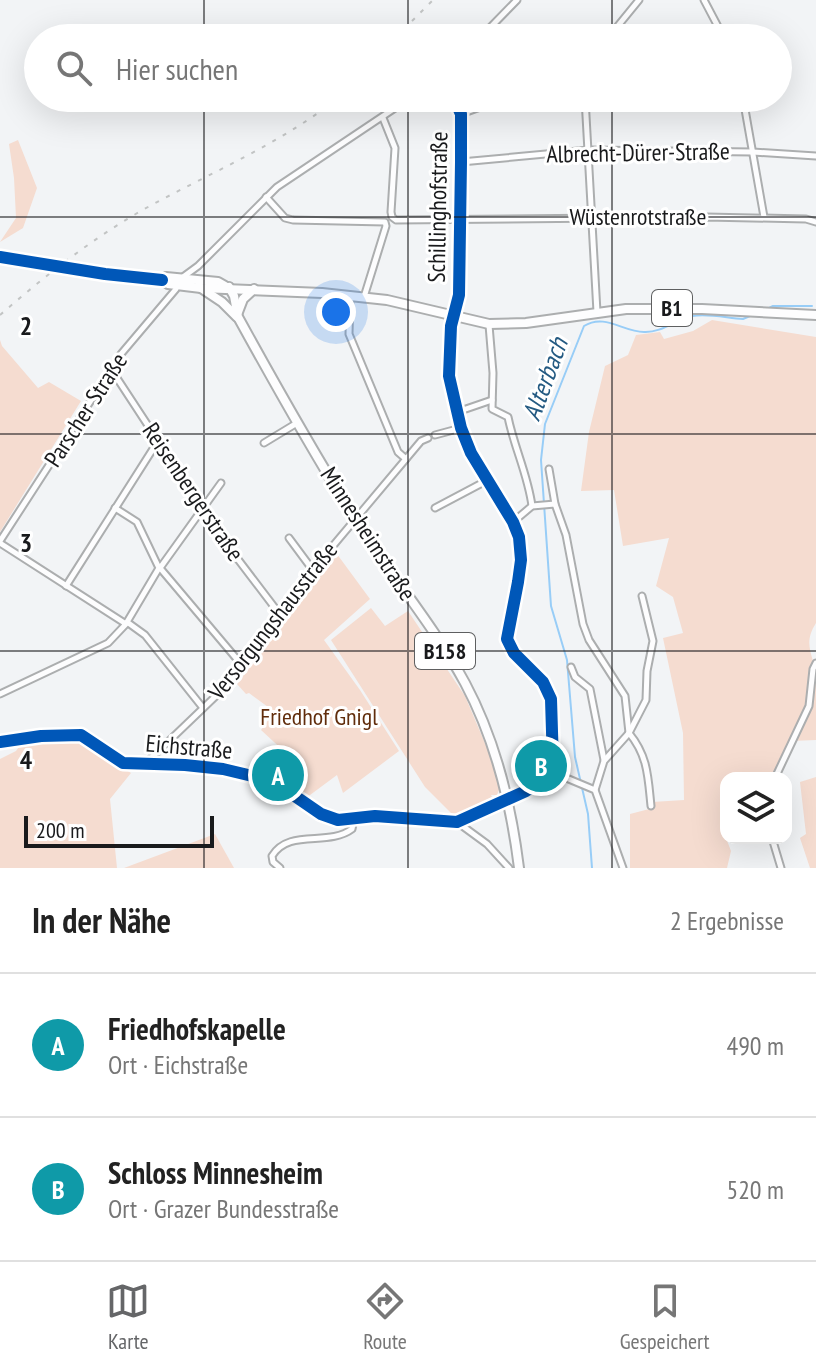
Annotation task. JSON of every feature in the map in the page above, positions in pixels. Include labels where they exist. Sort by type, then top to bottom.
[{"type":"main road","name":"B1","points":[[0,257],[162,280],[200,284],[218,282],[229,287],[350,295],[415,305],[489,324],[526,323],[597,312],[657,308],[816,315]]},
{"type":"main road","name":"Minnesheimstraße","points":[[200,284],[238,317],[355,519],[464,682],[493,746],[508,798]]},
{"type":"main road","name":"Minnesheimstraße","points":[[229,287],[238,317]]},
{"type":"main road","points":[[222,302],[229,287]]},
{"type":"main road","points":[[238,317],[243,299],[254,289]]},
{"type":"main road","name":"B158","points":[[508,798],[519,868]]},
{"type":"street","points":[[494,24],[517,0]]},
{"type":"street","points":[[619,24],[639,0]]},
{"type":"street","points":[[704,0],[717,24]]},
{"type":"street","name":"Parscher Straße","points":[[0,542],[111,369],[133,338],[176,289],[178,281],[198,266],[266,197],[391,112]]},
{"type":"street","name":"Schillinghofstraße","points":[[466,112],[461,114],[459,295],[453,317],[449,376],[461,428],[486,481],[513,522]]},
{"type":"street","points":[[586,112],[597,312]]},
{"type":"street","points":[[746,112],[764,217]]},
{"type":"street","name":"Wüstenrotstraße","points":[[383,118],[395,148],[391,212],[396,220],[764,217],[816,222]]},
{"type":"street","name":"Albrecht-Dürer-Straße","points":[[461,162],[589,150],[816,156]]},
{"type":"street","points":[[266,197],[285,218],[293,220],[385,222],[364,297]]},
{"type":"street","points":[[198,266],[200,284]]},
{"type":"street","points":[[350,295],[349,334],[398,452],[406,459]]},
{"type":"street","points":[[489,324],[492,409],[508,417],[530,488],[532,506]]},
{"type":"street","name":"Reisenbergerstraße","points":[[111,369],[240,564],[278,612]]},
{"type":"street","points":[[457,412],[492,400]]},
{"type":"street","points":[[264,443],[298,423]]},
{"type":"street","name":"Versorgungshausstraße","points":[[145,764],[220,692],[278,612],[421,441],[461,428]]},
{"type":"street","points":[[66,586],[158,441]]},
{"type":"street","points":[[549,469],[551,504],[566,535],[583,624],[589,640],[625,696],[629,733],[640,747],[647,765],[651,806]]},
{"type":"street","points":[[435,508],[486,481]]},
{"type":"street","points":[[221,483],[160,568],[241,664]]},
{"type":"street","points":[[551,504],[532,506],[513,522],[519,537],[521,560],[507,639],[514,653],[543,682],[551,699],[552,772],[595,790]]},
{"type":"street","points":[[0,694],[108,643],[120,633],[159,568],[137,522],[115,508]]},
{"type":"street","points":[[289,538],[313,569]]},
{"type":"street","points":[[0,542],[145,635],[203,708]]},
{"type":"street","points":[[623,868],[595,790],[604,761],[629,733],[646,700],[647,671],[653,641],[642,596]]},
{"type":"street","points":[[778,772],[809,706],[816,663]]},
{"type":"street","points":[[571,667],[575,677],[590,689],[604,761]]},
{"type":"street","name":"Eichstraße","points":[[0,741],[81,735],[123,763],[185,765],[268,779],[287,788],[325,816],[338,820],[375,816],[457,822],[538,784],[552,772]]},
{"type":"street","points":[[280,868],[273,862],[272,856],[281,845],[293,840],[337,837],[351,831],[354,819]]},
{"type":"street","points":[[457,822],[478,836],[509,868]]},
{"type":"street","points":[[774,844],[781,868]]},
{"type":"green space","points":[[18,140],[37,188],[23,228],[0,242],[16,218],[9,144]]},
{"type":"green space","points":[[712,320],[816,337],[816,623],[809,644],[816,677],[816,740],[791,741],[776,772],[720,772],[720,844],[728,844],[731,851],[727,868],[630,868],[630,814],[653,808],[652,802],[684,800],[683,733],[663,638],[683,633],[673,597],[656,586],[669,538],[623,546],[614,490],[581,491],[589,432],[605,366],[628,355],[636,335],[660,332],[664,339],[693,331]]},
{"type":"green space","points":[[0,340],[38,388],[49,382],[81,401],[0,532]]},
{"type":"green space","name":"Friedhof Gnigl","points":[[334,550],[370,599],[324,640],[399,751],[343,793],[337,775],[306,798],[284,778],[276,777],[273,773],[287,754],[261,730],[269,719],[263,714],[268,707],[246,694],[237,684],[332,559],[328,555]]},
{"type":"green space","points":[[371,608],[385,626],[408,611],[465,696],[500,787],[497,795],[491,795],[467,813],[453,815],[425,787],[331,640]]},
{"type":"green space","points":[[77,739],[131,773],[110,799],[117,868],[0,868],[0,759],[16,751],[21,744]]},
{"type":"green space","points":[[816,777],[816,868],[810,868],[800,838],[806,834],[800,782]]},
{"type":"green space","points":[[215,834],[234,868],[124,868]]},
{"type":"waterway","name":"Alterbach","points":[[767,309],[773,306],[812,306]]},
{"type":"waterway","name":"Alterbach","points":[[592,868],[588,814],[575,757],[567,660],[551,606],[541,460],[545,424],[584,326],[599,321],[651,332],[692,316],[743,319],[750,316]]},
{"type":"railway","points":[[409,24],[433,0]]},
{"type":"railway","points":[[0,315],[53,271],[109,231],[293,130],[319,112]]},
{"type":"cycle path","points":[[0,742],[41,736],[81,735],[123,763],[223,769],[273,781],[321,814],[338,820],[375,816],[457,822],[526,791],[550,776],[553,764],[551,699],[543,682],[514,653],[507,639],[521,560],[519,537],[471,453],[461,428],[449,376],[451,326],[459,295],[460,112]]},
{"type":"cycle path","points":[[0,257],[162,280]]},
{"type":"place","name":"Schloss Minnesheim","points":[[541,766]]},
{"type":"place","name":"Friedhofskapelle","points":[[278,775]]}]
